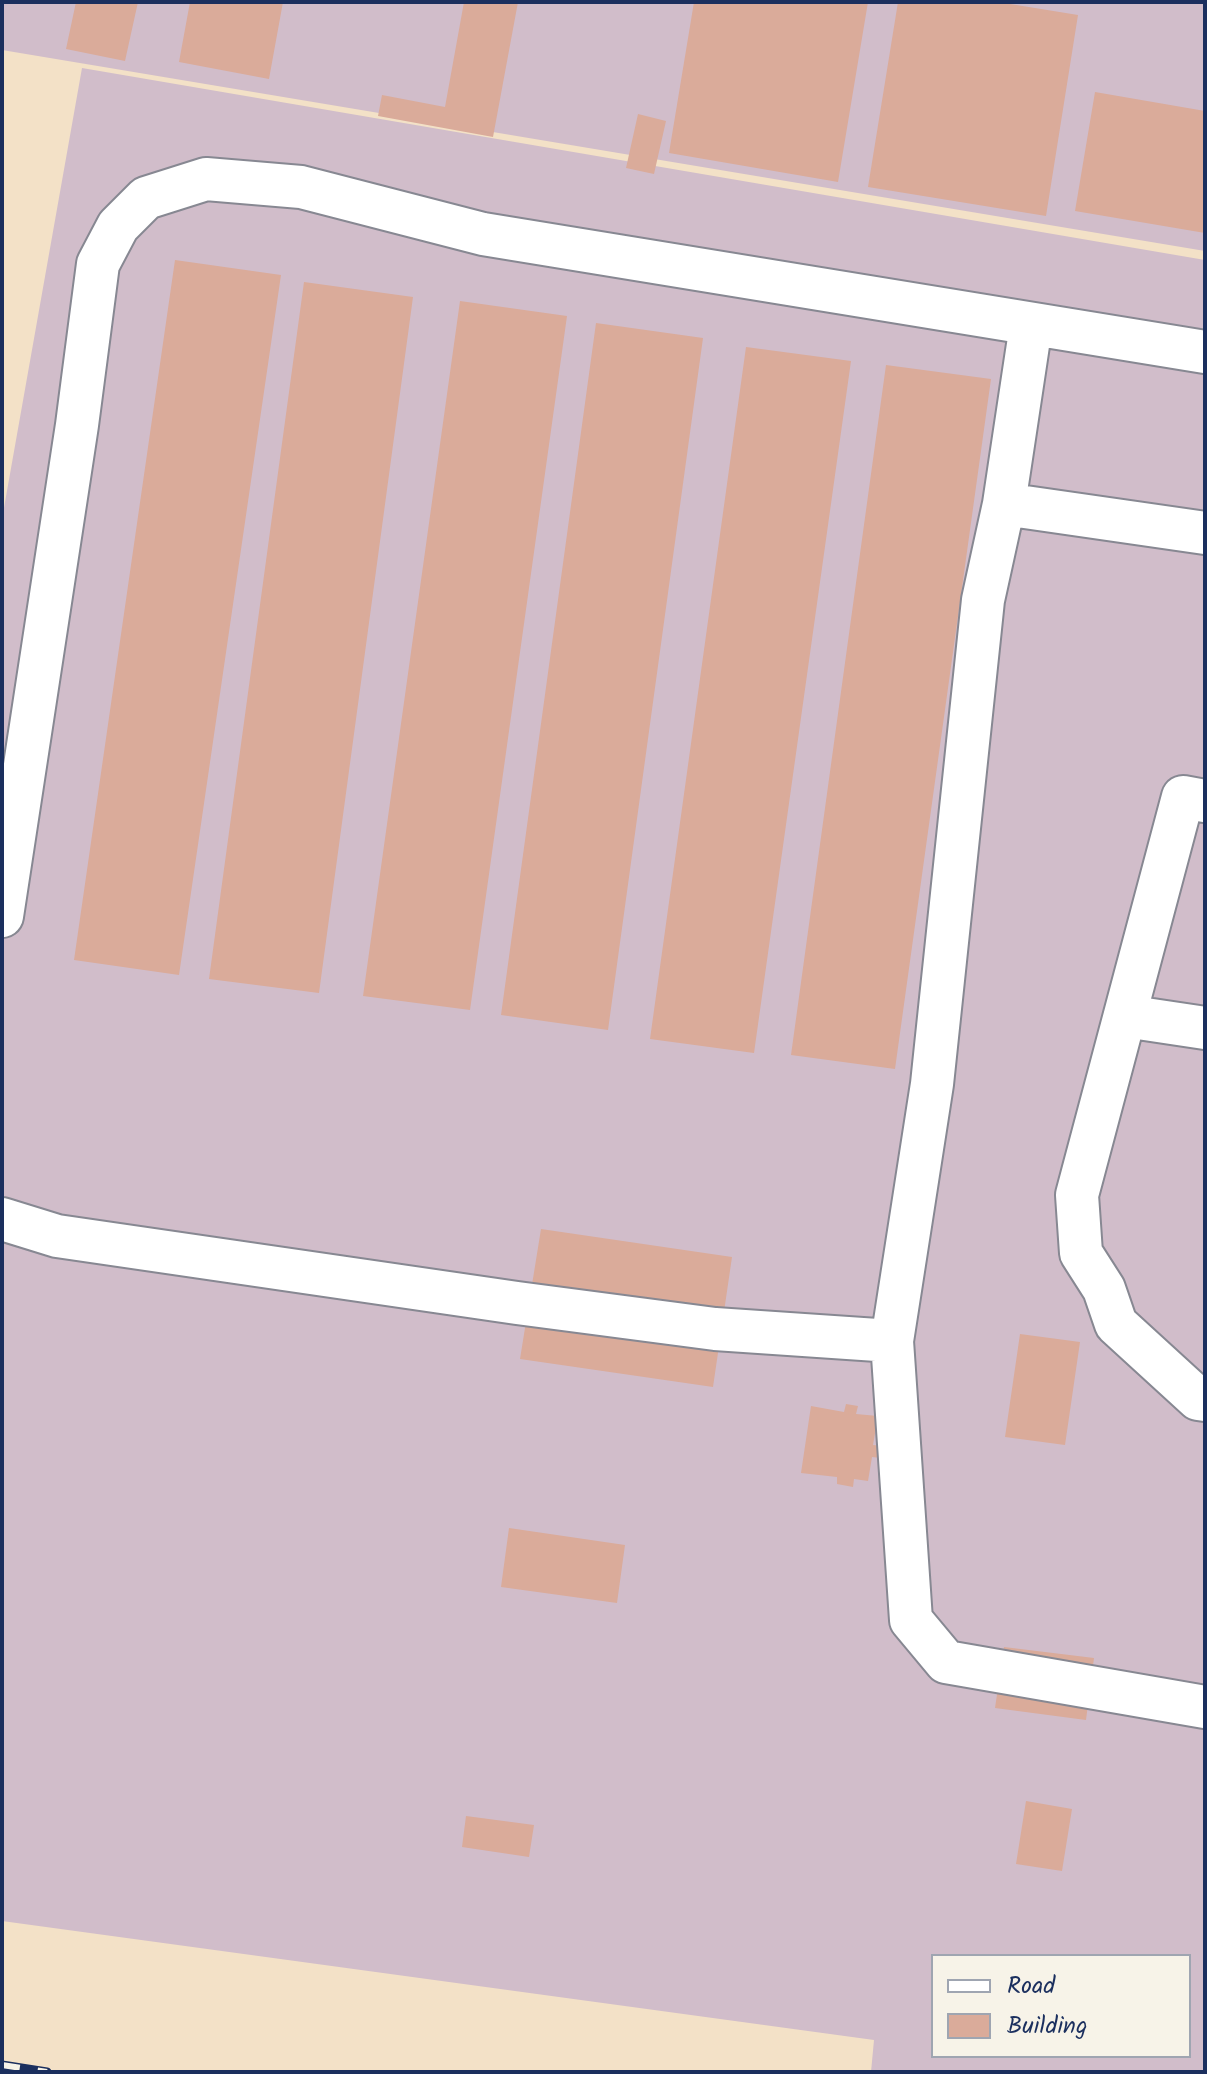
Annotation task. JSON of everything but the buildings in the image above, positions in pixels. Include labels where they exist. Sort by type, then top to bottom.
[{"type":"lane","points":[[2,916],[77,425],[98,264],[118,226],[146,198],[206,179],[301,187],[483,234],[1205,352]]},
{"type":"lane","points":[[1031,325],[1004,504],[983,600],[932,1084],[892,1341],[911,1620],[946,1662],[1205,1707]]},
{"type":"lane","points":[[1004,504],[1205,533]]},
{"type":"lane","points":[[1205,801],[1183,797],[1077,1195],[1081,1253],[1104,1289],[1116,1324],[1198,1399],[1205,1400]]},
{"type":"lane","points":[[1125,1016],[1205,1028]]},
{"type":"lane","points":[[2,1219],[57,1236],[517,1303],[715,1329],[892,1341]]},
{"type":"shaded area","points":[[2,2],[1205,2],[1205,251],[2,50]]},
{"type":"shaded area","points":[[82,68],[1205,260],[1205,2072],[871,2072],[874,2040],[2,1921],[2,519]]},
{"type":"railway","points":[[2,2065],[47,2072]]}]
